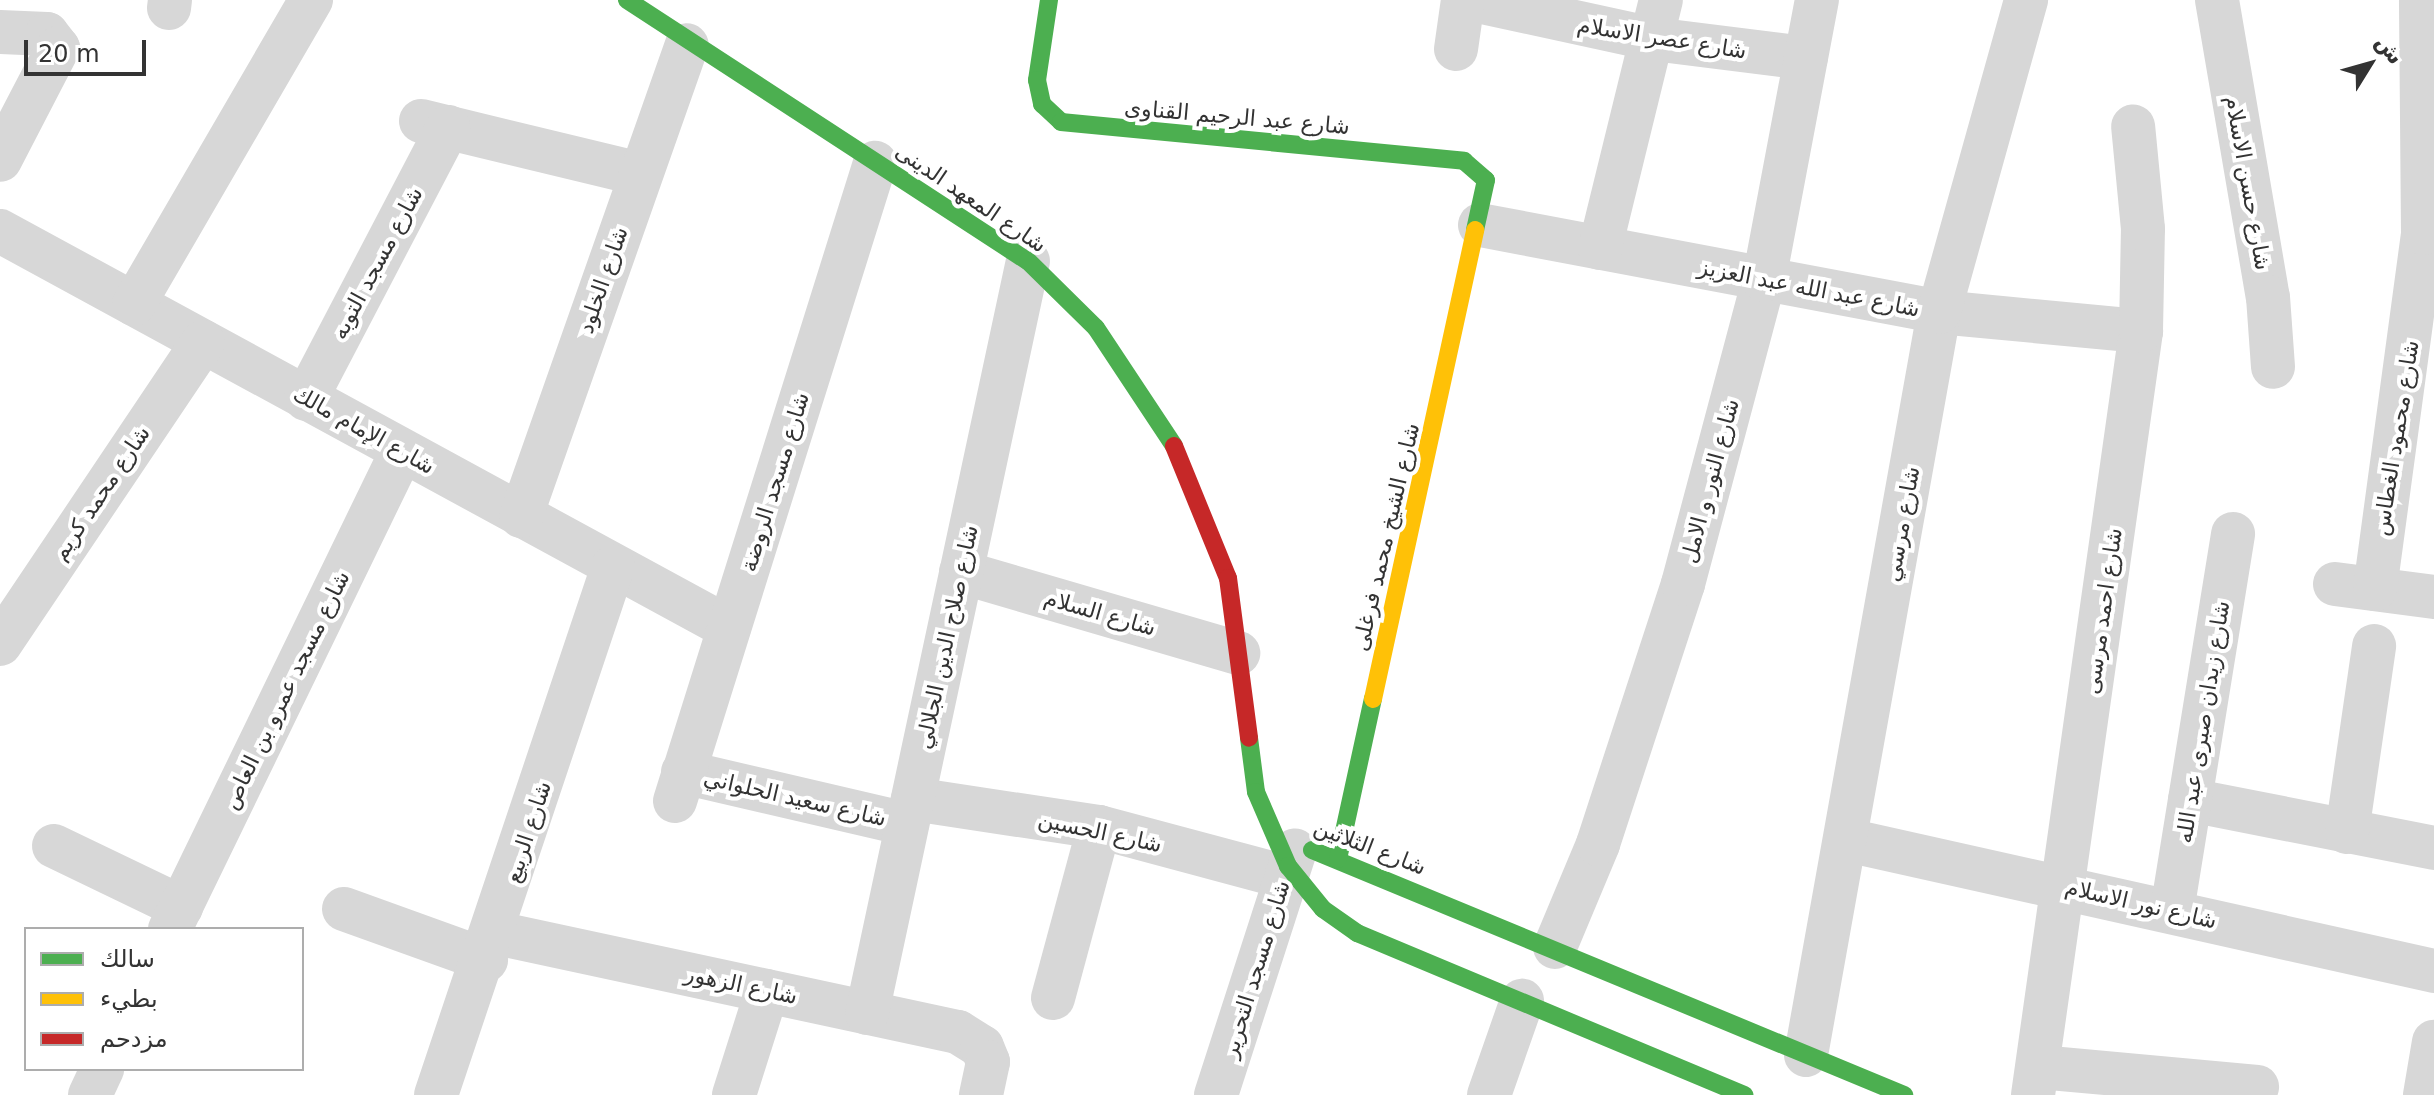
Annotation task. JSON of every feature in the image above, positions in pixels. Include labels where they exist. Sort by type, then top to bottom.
[{"type":"street","points":[[134,304],[311,0]]},
{"type":"street","name":"شارع المعهد الدينى","points":[[627,0],[687,45],[1028,261],[1096,328],[1175,447],[1228,578],[1256,792],[1286,857]]},
{"type":"street","name":"شارع عبد الرحيم القناوى","points":[[1049,0],[1037,80],[1042,104],[1061,122],[1464,161],[1486,180],[1480,225]]},
{"type":"street","points":[[1456,49],[1463,0]]},
{"type":"street","name":"شارع عصر الاسلام","points":[[1473,0],[1657,20],[1806,58]]},
{"type":"street","name":"شارع النور و الامل","points":[[1555,947],[1643,715],[1764,280],[1817,0]]},
{"type":"street","name":"شارع مرسي","points":[[1806,1055],[1847,840],[1939,312],[2026,0]]},
{"type":"street","name":"شارع حسن الاسلام","points":[[2217,0],[2268,297],[2273,367]]},
{"type":"street","name":"شارع محمود الغطاس","points":[[2421,0],[2423,233],[2355,587],[2434,597]]},
{"type":"street","points":[[1600,248],[1657,20]]},
{"type":"street","points":[[0,32],[47,34],[58,48],[0,160]]},
{"type":"street","name":"شارع الخلود","points":[[521,516],[687,45]]},
{"type":"street","name":"شارع مسجد التوبه","points":[[306,399],[434,124],[640,174]]},
{"type":"street","name":"شارع احمد مرسى","points":[[2036,1081],[2141,331],[2143,229],[2133,126]]},
{"type":"street","name":"شارع مسجد الروضة","points":[[679,787],[875,163]]},
{"type":"street","name":"شارع عبد الله عبد العزيز","points":[[1480,225],[1939,312],[2141,331]]},
{"type":"street","name":"شارع الشيخ محمد فرغلى","points":[[1338,859],[1480,225]]},
{"type":"street","name":"شارع الإمام مالك","points":[[0,231],[729,628]]},
{"type":"street","name":"شارع صلاح الدين الجلالي","points":[[867,1013],[1028,261]]},
{"type":"street","name":"شارع محمد كريم","points":[[0,644],[203,342]]},
{"type":"street","name":"شارع مسجد عمرو بن العاص","points":[[176,918],[402,451]]},
{"type":"street","name":"شارع زيدان صبرى عبد الله","points":[[2172,911],[2233,534]]},
{"type":"street","name":"شارع الربيع","points":[[436,1095],[491,946],[613,567]]},
{"type":"street","name":"شارع السلام","points":[[961,572],[1238,653]]},
{"type":"street","points":[[2347,832],[2374,646]]},
{"type":"street","name":"شارع سعيد الحلواني","points":[[679,787],[910,811]]},
{"type":"street","points":[[2190,800],[2434,848]]},
{"type":"street","name":"شارع الحسين","points":[[910,811],[1099,827],[1286,857]]},
{"type":"street","points":[[1053,998],[1099,827]]},
{"type":"street","name":"شارع نور الاسلام","points":[[1847,840],[2434,971]]},
{"type":"street","points":[[54,846],[176,918]]},
{"type":"street","points":[[1286,857],[1339,923],[1720,1090]]},
{"type":"street","name":"شارع الثلاثين","points":[[1286,857],[1338,859],[1904,1095]]},
{"type":"street","name":"شارع مسجد التحرير","points":[[1216,1095],[1286,857]]},
{"type":"street","name":"شارع الزهور","points":[[344,909],[491,946],[767,991],[958,1032],[982,1047],[988,1062],[981,1095]]},
{"type":"street","points":[[734,1095],[767,991]]},
{"type":"street","points":[[1489,1095],[1522,1001]]},
{"type":"street","points":[[2425,1095],[2434,1042]]},
{"type":"street","points":[[90,1095],[101,1071]]},
{"type":"street","points":[[2036,1081],[2257,1087]]},
{"type":"traffic: fast","points":[[627,0],[1028,261],[1096,328],[1174,446]]},
{"type":"traffic: fast","points":[[1049,0],[1037,80],[1042,104],[1061,122],[1464,161],[1486,180],[1475,230]]},
{"type":"traffic: fast","points":[[1338,859],[1373,699]]},
{"type":"traffic: fast","points":[[1249,738],[1256,792],[1288,866],[1323,909],[1357,933],[1744,1095]]},
{"type":"traffic: fast","points":[[1312,850],[1904,1095]]},
{"type":"traffic: slow","points":[[1373,699],[1475,230]]},
{"type":"traffic: jam","points":[[1174,446],[1228,578],[1249,738]]}]
